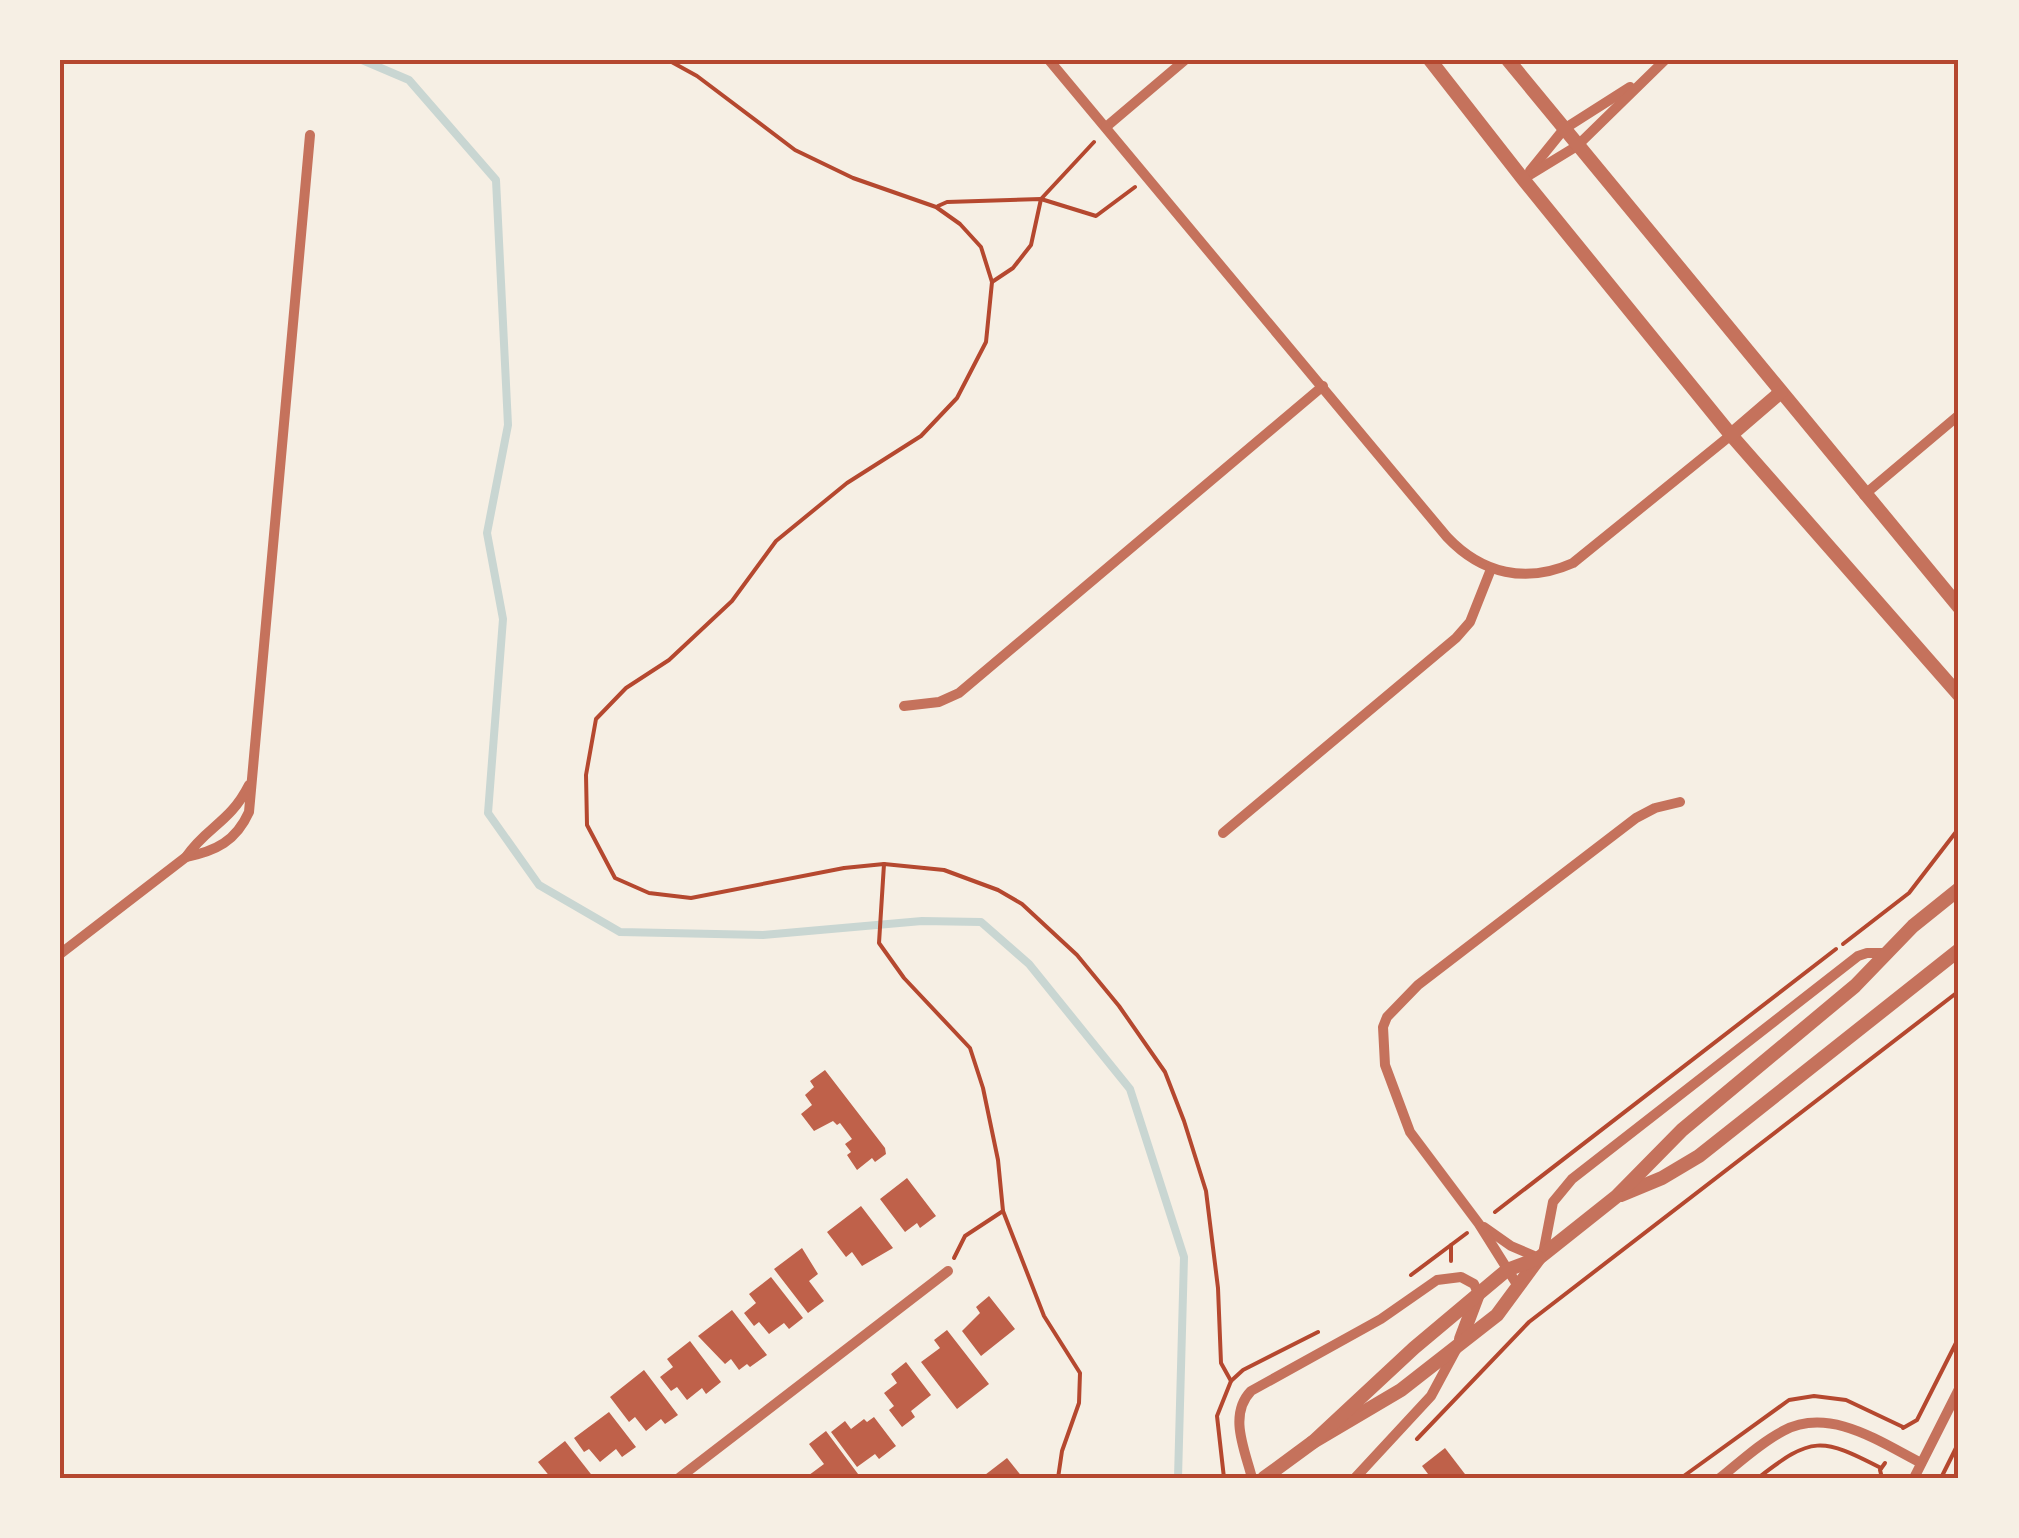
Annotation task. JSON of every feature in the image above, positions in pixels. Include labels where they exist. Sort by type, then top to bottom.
[{"type":"street","points":[[1049,60],[1447,537],[1468,556],[1492,569],[1533,574],[1573,563],[1781,392]]},
{"type":"street","points":[[1106,126],[1185,60]]},
{"type":"street","points":[[1430,60],[1731,434],[1959,695]]},
{"type":"street","points":[[1508,60],[1959,607]]},
{"type":"street","points":[[1523,179],[1577,146],[1665,60]]},
{"type":"street","points":[[1523,179],[1564,129],[1644,78]]},
{"type":"street","points":[[186,857],[225,845],[249,812],[310,135]]},
{"type":"street","points":[[904,706],[939,702],[959,693],[1322,386]]},
{"type":"street","points":[[1864,494],[1959,415]]},
{"type":"street","points":[[1223,833],[1456,638],[1470,622],[1492,569]]},
{"type":"street","points":[[60,954],[186,857],[196,842],[238,807],[252,780]]},
{"type":"street","points":[[1518,1286],[1479,1224],[1410,1132],[1385,1065],[1386,1017],[1418,985],[1636,818],[1680,802]]},
{"type":"street","points":[[1313,1442],[1402,1390],[1497,1315],[1541,1256],[1617,1196],[1682,1130],[1855,986],[1914,926],[1959,889]]},
{"type":"street","points":[[1617,1196],[1662,1178],[1699,1156],[1959,950]]},
{"type":"street","points":[[1541,1256],[1552,1202],[1572,1179],[1858,956],[1867,952],[1888,953]]},
{"type":"street","points":[[1479,1224],[1510,1246],[1541,1256]]},
{"type":"street","points":[[1266,1477],[1313,1442],[1478,1293],[1507,1270],[1541,1256]]},
{"type":"street","points":[[679,1478],[948,1271]]},
{"type":"street","points":[[1252,1478],[1239,1423],[1245,1397],[1256,1387],[1382,1320],[1432,1283],[1451,1276],[1472,1282],[1478,1293],[1474,1312],[1431,1396],[1355,1478]]},
{"type":"street","points":[[1914,1478],[1959,1389]]},
{"type":"street","points":[[1720,1478],[1774,1436],[1802,1424],[1838,1424],[1922,1462]]},
{"type":"path","points":[[668,60],[697,76],[794,150],[853,178],[936,207],[960,224],[982,247],[992,282],[986,342],[957,398],[920,436],[847,483],[776,541],[732,601],[669,660],[626,688],[596,719],[586,775],[587,825],[615,878],[649,894],[691,898],[844,868],[884,864],[944,870],[998,890],[1022,904],[1098,981],[1165,1072],[1206,1191],[1218,1288],[1221,1363],[1231,1381]]},
{"type":"path","points":[[992,282],[1013,268],[1031,245],[1042,199],[1106,126]]},
{"type":"path","points":[[936,207],[946,202],[1042,199],[1096,216],[1146,178]]},
{"type":"path","points":[[1410,1276],[1909,893],[1959,828]]},
{"type":"path","points":[[884,864],[880,944],[904,978],[970,1048],[998,1160],[1003,1210],[1044,1316],[1080,1372],[1079,1404],[1062,1450],[1058,1478]]},
{"type":"path","points":[[1417,1439],[1529,1322],[1959,990]]},
{"type":"path","points":[[948,1271],[965,1236],[1003,1210]]},
{"type":"path","points":[[1451,1245],[1451,1276]]},
{"type":"path","points":[[1224,1478],[1218,1416],[1231,1381],[1244,1370],[1326,1328]]},
{"type":"path","points":[[1882,1478],[1881,1468],[1895,1449],[1905,1424],[1917,1420],[1959,1337]]},
{"type":"path","points":[[1941,1478],[1959,1442]]},
{"type":"path","points":[[1758,1478],[1788,1454],[1816,1444],[1843,1448],[1881,1468]]},
{"type":"building","points":[[825,1070],[885,1148],[886,1154],[875,1162],[872,1158],[857,1170],[845,1144],[852,1139],[840,1123],[833,1121],[814,1131],[801,1114],[812,1105],[805,1095],[814,1087],[810,1081]]},
{"type":"building","points":[[907,1178],[936,1216],[920,1228],[917,1223],[905,1232],[880,1199]]},
{"type":"building","points":[[861,1206],[893,1248],[862,1266],[852,1252],[846,1257],[827,1232]]},
{"type":"building","points":[[802,1248],[818,1274],[809,1281],[824,1301],[808,1313],[774,1269]]},
{"type":"building","points":[[771,1277],[803,1318],[789,1329],[784,1323],[769,1334],[759,1322],[754,1326],[744,1313],[756,1303],[749,1294]]},
{"type":"building","points":[[989,1296],[1015,1329],[981,1356],[962,1331],[980,1313],[976,1307]]},
{"type":"building","points":[[732,1310],[767,1355],[739,1370],[731,1359],[725,1364],[698,1336]]},
{"type":"building","points":[[947,1330],[989,1384],[957,1409],[921,1362],[940,1348],[934,1340]]},
{"type":"building","points":[[690,1341],[721,1382],[706,1394],[702,1388],[687,1400],[677,1387],[671,1391],[660,1377],[673,1367],[667,1359]]},
{"type":"building","points":[[906,1362],[931,1395],[911,1411],[915,1417],[902,1427],[889,1410],[894,1406],[884,1393],[897,1383],[891,1374]]},
{"type":"building","points":[[644,1370],[678,1415],[665,1424],[661,1419],[646,1431],[635,1417],[629,1422],[610,1397]]},
{"type":"building","points":[[609,1412],[636,1447],[622,1457],[616,1449],[600,1462],[589,1449],[584,1452],[574,1438]]},
{"type":"building","points":[[874,1417],[896,1446],[879,1459],[875,1454],[857,1467],[831,1432],[845,1421],[851,1429]]},
{"type":"building","points":[[826,1431],[861,1478],[805,1478],[824,1464],[809,1444]]},
{"type":"building","points":[[565,1441],[594,1478],[551,1478],[538,1462]]},
{"type":"building","points":[[1445,1448],[1468,1478],[1431,1478],[1422,1466]]},
{"type":"building","points":[[1007,1458],[1023,1478],[981,1478]]},
{"type":"waterway","points":[[362,60],[409,80],[496,180],[508,425],[487,533],[503,619],[488,813],[539,885],[620,932],[763,935],[922,921],[981,922],[1029,964],[1130,1089],[1184,1257],[1178,1478]]}]
